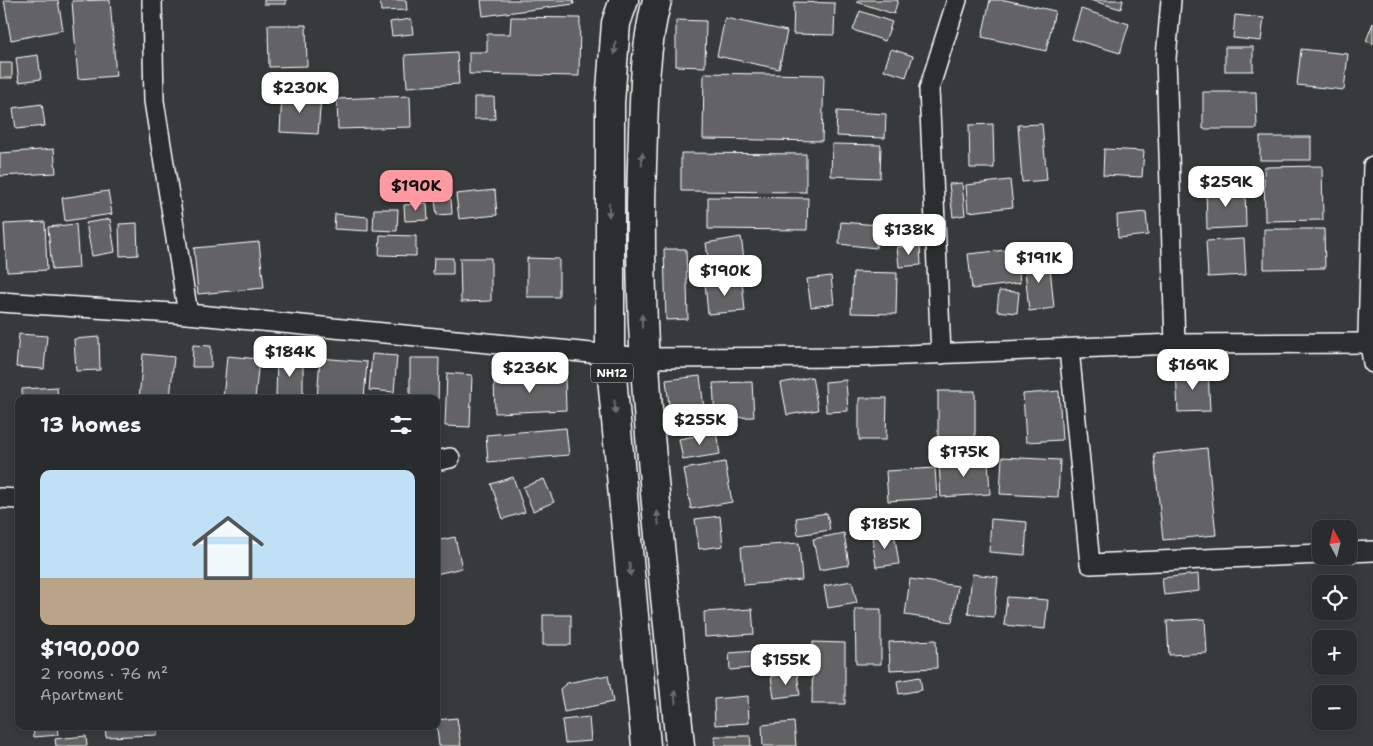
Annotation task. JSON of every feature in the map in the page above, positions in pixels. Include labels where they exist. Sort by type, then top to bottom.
[{"type":"highway","name":"NH12","points":[[624,0],[616,23],[610,103],[610,355],[646,746]]},
{"type":"highway","name":"NH12","points":[[656,0],[650,28],[643,121],[640,214],[643,358],[680,746]]},
{"type":"street","points":[[152,0],[154,101],[188,314]]},
{"type":"street","points":[[942,354],[929,89],[956,0]]},
{"type":"street","points":[[1171,0],[1166,58],[1175,344]]},
{"type":"street","points":[[1373,166],[1370,337],[1373,363]]},
{"type":"street","points":[[0,302],[188,314],[643,358],[855,357],[1370,337]]},
{"type":"street","points":[[1069,349],[1090,564],[1312,554]]},
{"type":"street","points":[[0,498],[15,499]]},
{"type":"street","points":[[1358,552],[1373,551]]},
{"type":"building","points":[[4,0],[58,0],[63,30],[11,40]]},
{"type":"building","points":[[110,0],[116,76],[78,79],[72,1]]},
{"type":"building","points":[[264,0],[286,0],[286,4],[264,4]]},
{"type":"building","points":[[380,0],[406,0],[407,10],[381,11]]},
{"type":"building","points":[[481,0],[573,0],[574,4],[483,16]]},
{"type":"building","points":[[858,0],[898,0],[894,14],[857,2]]},
{"type":"building","points":[[990,0],[1005,0],[1055,11],[1046,51],[982,37]]},
{"type":"building","points":[[1090,0],[1123,0],[1121,9]]},
{"type":"building","points":[[794,2],[835,3],[834,35],[793,34]]},
{"type":"building","points":[[1081,9],[1129,24],[1120,53],[1072,39]]},
{"type":"building","points":[[860,11],[892,22],[885,41],[853,30]]},
{"type":"building","points":[[1235,15],[1264,18],[1261,41],[1233,38]]},
{"type":"building","points":[[511,17],[580,18],[579,76],[469,74],[469,52],[487,52],[487,34],[510,34]]},
{"type":"building","points":[[725,18],[787,31],[779,69],[717,56]]},
{"type":"building","points":[[411,19],[413,34],[392,36],[390,22]]},
{"type":"building","points":[[676,20],[706,21],[705,67],[676,66]]},
{"type":"building","points":[[1373,23],[1373,44],[1366,41]]},
{"type":"building","points":[[268,25],[306,25],[307,66],[269,67]]},
{"type":"building","points":[[1225,47],[1253,47],[1253,71],[1225,71]]},
{"type":"building","points":[[891,49],[913,56],[906,77],[884,70]]},
{"type":"building","points":[[1301,49],[1348,54],[1344,90],[1297,85]]},
{"type":"building","points":[[457,52],[459,84],[407,87],[405,55]]},
{"type":"building","points":[[38,55],[41,79],[19,82],[16,58]]},
{"type":"building","points":[[0,63],[12,63],[12,78],[0,78]]},
{"type":"building","points":[[704,73],[824,75],[822,141],[703,139]]},
{"type":"building","points":[[1203,92],[1256,92],[1257,129],[1203,129]]},
{"type":"building","points":[[282,94],[321,97],[318,134],[280,132]]},
{"type":"building","points":[[410,96],[411,127],[338,129],[337,99]]},
{"type":"building","points":[[474,97],[494,97],[495,119],[474,119]]},
{"type":"building","points":[[42,104],[45,126],[16,129],[13,108]]},
{"type":"building","points":[[837,111],[886,114],[885,138],[836,136]]},
{"type":"building","points":[[993,124],[994,168],[970,168],[969,125]]},
{"type":"building","points":[[1042,124],[1047,180],[1022,182],[1018,125]]},
{"type":"building","points":[[1260,137],[1311,137],[1311,160],[1260,160]]},
{"type":"building","points":[[832,144],[881,145],[880,178],[831,176]]},
{"type":"building","points":[[54,149],[56,173],[0,176],[0,153]]},
{"type":"building","points":[[1104,149],[1144,151],[1142,177],[1103,175]]},
{"type":"building","points":[[681,153],[806,154],[806,192],[681,191]]},
{"type":"building","points":[[1322,166],[1323,220],[1265,221],[1264,167]]},
{"type":"building","points":[[1010,180],[1013,207],[968,212],[966,185]]},
{"type":"building","points":[[962,183],[965,215],[953,217],[949,184]]},
{"type":"building","points":[[1245,187],[1246,227],[1207,229],[1206,188]]},
{"type":"building","points":[[495,190],[497,215],[459,219],[456,194]]},
{"type":"building","points":[[108,191],[112,214],[65,221],[62,198]]},
{"type":"building","points":[[708,197],[808,198],[807,230],[708,229]]},
{"type":"building","points":[[451,199],[452,214],[437,215],[435,200]]},
{"type":"building","points":[[427,203],[428,220],[405,221],[404,205]]},
{"type":"building","points":[[374,209],[398,209],[397,231],[373,230]]},
{"type":"building","points":[[1146,212],[1148,235],[1118,238],[1117,215]]},
{"type":"building","points":[[335,214],[368,217],[368,231],[334,229]]},
{"type":"building","points":[[110,219],[115,252],[92,256],[86,223]]},
{"type":"building","points":[[45,222],[47,270],[7,272],[4,224]]},
{"type":"building","points":[[841,222],[878,225],[876,248],[839,244]]},
{"type":"building","points":[[137,223],[138,255],[120,256],[119,224]]},
{"type":"building","points":[[76,224],[79,268],[52,270],[48,227]]},
{"type":"building","points":[[1264,229],[1324,229],[1325,268],[1264,269]]},
{"type":"building","points":[[380,235],[416,236],[416,256],[379,255]]},
{"type":"building","points":[[741,237],[744,259],[709,265],[706,243]]},
{"type":"building","points":[[1244,239],[1246,275],[1208,277],[1206,241]]},
{"type":"building","points":[[259,242],[264,288],[198,294],[194,248]]},
{"type":"building","points":[[920,246],[921,265],[899,267],[897,247]]},
{"type":"building","points":[[664,249],[686,249],[688,319],[666,320]]},
{"type":"building","points":[[1016,249],[1020,283],[972,289],[968,254]]},
{"type":"building","points":[[1049,257],[1054,308],[1029,311],[1024,260]]},
{"type":"building","points":[[434,258],[453,258],[453,274],[433,274]]},
{"type":"building","points":[[460,258],[491,258],[491,301],[461,302]]},
{"type":"building","points":[[527,258],[559,259],[559,297],[527,297]]},
{"type":"building","points":[[853,272],[897,273],[896,314],[851,313]]},
{"type":"building","points":[[831,276],[834,304],[811,307],[807,279]]},
{"type":"building","points":[[742,280],[745,311],[708,314],[705,283]]},
{"type":"building","points":[[999,291],[1019,292],[1017,313],[997,311]]},
{"type":"building","points":[[19,334],[47,336],[44,369],[16,367]]},
{"type":"building","points":[[99,337],[100,370],[76,371],[74,339]]},
{"type":"building","points":[[193,345],[211,346],[211,367],[192,367]]},
{"type":"building","points":[[143,354],[174,357],[170,395],[139,395]]},
{"type":"building","points":[[372,354],[397,356],[394,392],[369,390]]},
{"type":"building","points":[[227,356],[259,359],[255,395],[223,395]]},
{"type":"building","points":[[277,357],[303,357],[303,395],[276,395]]},
{"type":"building","points":[[320,358],[367,362],[364,395],[317,395]]},
{"type":"building","points":[[410,358],[439,358],[438,395],[410,395]]},
{"type":"building","points":[[1208,370],[1210,411],[1178,412],[1176,371]]},
{"type":"building","points":[[447,373],[472,375],[470,427],[445,426]]},
{"type":"building","points":[[565,376],[566,410],[495,413],[494,379]]},
{"type":"building","points":[[700,376],[704,409],[670,413],[666,380]]},
{"type":"building","points":[[812,377],[818,410],[787,415],[781,383]]},
{"type":"building","points":[[846,380],[848,411],[826,412],[825,382]]},
{"type":"building","points":[[752,382],[754,417],[715,418],[713,383]]},
{"type":"building","points":[[57,387],[58,395],[22,395],[22,389]]},
{"type":"building","points":[[938,391],[975,391],[975,446],[938,446]]},
{"type":"building","points":[[1059,391],[1062,440],[1026,442],[1023,394]]},
{"type":"building","points":[[859,398],[887,398],[886,440],[859,440]]},
{"type":"building","points":[[566,428],[569,455],[488,462],[486,435]]},
{"type":"building","points":[[716,432],[720,454],[683,460],[679,439]]},
{"type":"building","points":[[1207,448],[1216,535],[1163,540],[1154,454]]},
{"type":"building","points":[[1002,457],[1060,460],[1058,497],[1000,494]]},
{"type":"building","points":[[988,460],[990,494],[941,497],[939,463]]},
{"type":"building","points":[[725,462],[732,502],[691,509],[684,469]]},
{"type":"building","points":[[935,468],[937,498],[888,501],[886,471]]},
{"type":"building","points":[[513,477],[525,512],[503,519],[491,484]]},
{"type":"building","points":[[544,479],[554,502],[533,511],[523,487]]},
{"type":"building","points":[[827,513],[830,530],[798,535],[796,518]]},
{"type":"building","points":[[720,516],[723,546],[699,549],[695,519]]},
{"type":"building","points":[[991,519],[1027,522],[1025,555],[989,552]]},
{"type":"building","points":[[894,532],[899,564],[876,567],[872,536]]},
{"type":"building","points":[[844,533],[849,565],[819,570],[813,539]]},
{"type":"building","points":[[455,537],[462,568],[440,573],[440,540]]},
{"type":"building","points":[[799,543],[802,580],[744,585],[741,547]]},
{"type":"building","points":[[972,574],[998,577],[994,617],[968,614]]},
{"type":"building","points":[[1198,574],[1199,591],[1164,595],[1162,578]]},
{"type":"building","points":[[910,579],[958,586],[952,622],[905,615]]},
{"type":"building","points":[[852,581],[857,603],[828,608],[824,586]]},
{"type":"building","points":[[1007,597],[1048,600],[1045,629],[1004,625]]},
{"type":"building","points":[[752,609],[754,634],[705,637],[704,612]]},
{"type":"building","points":[[855,609],[881,609],[881,664],[856,664]]},
{"type":"building","points":[[543,615],[571,615],[571,645],[543,645]]},
{"type":"building","points":[[1205,619],[1207,653],[1169,655],[1167,621]]},
{"type":"building","points":[[936,640],[937,668],[890,670],[889,642]]},
{"type":"building","points":[[813,642],[845,643],[845,704],[812,704]]},
{"type":"building","points":[[782,649],[784,665],[730,670],[729,653]]},
{"type":"building","points":[[797,673],[800,695],[774,698],[771,676]]},
{"type":"building","points":[[608,675],[613,702],[564,712],[560,689],[567,683]]},
{"type":"building","points":[[920,677],[922,690],[899,694],[897,681]]},
{"type":"building","points":[[748,696],[749,723],[715,725],[714,699]]},
{"type":"building","points":[[589,717],[591,741],[565,743],[562,720]]},
{"type":"building","points":[[457,718],[461,746],[439,746],[437,730],[440,730],[440,720]]},
{"type":"building","points":[[794,722],[796,746],[763,746],[762,725]]},
{"type":"building","points":[[33,730],[57,730],[58,735],[34,737]]},
{"type":"building","points":[[105,730],[157,730],[157,735],[106,737]]},
{"type":"building","points":[[86,736],[87,746],[56,746],[55,739]]},
{"type":"building","points":[[714,736],[750,736],[751,746],[715,746]]}]
